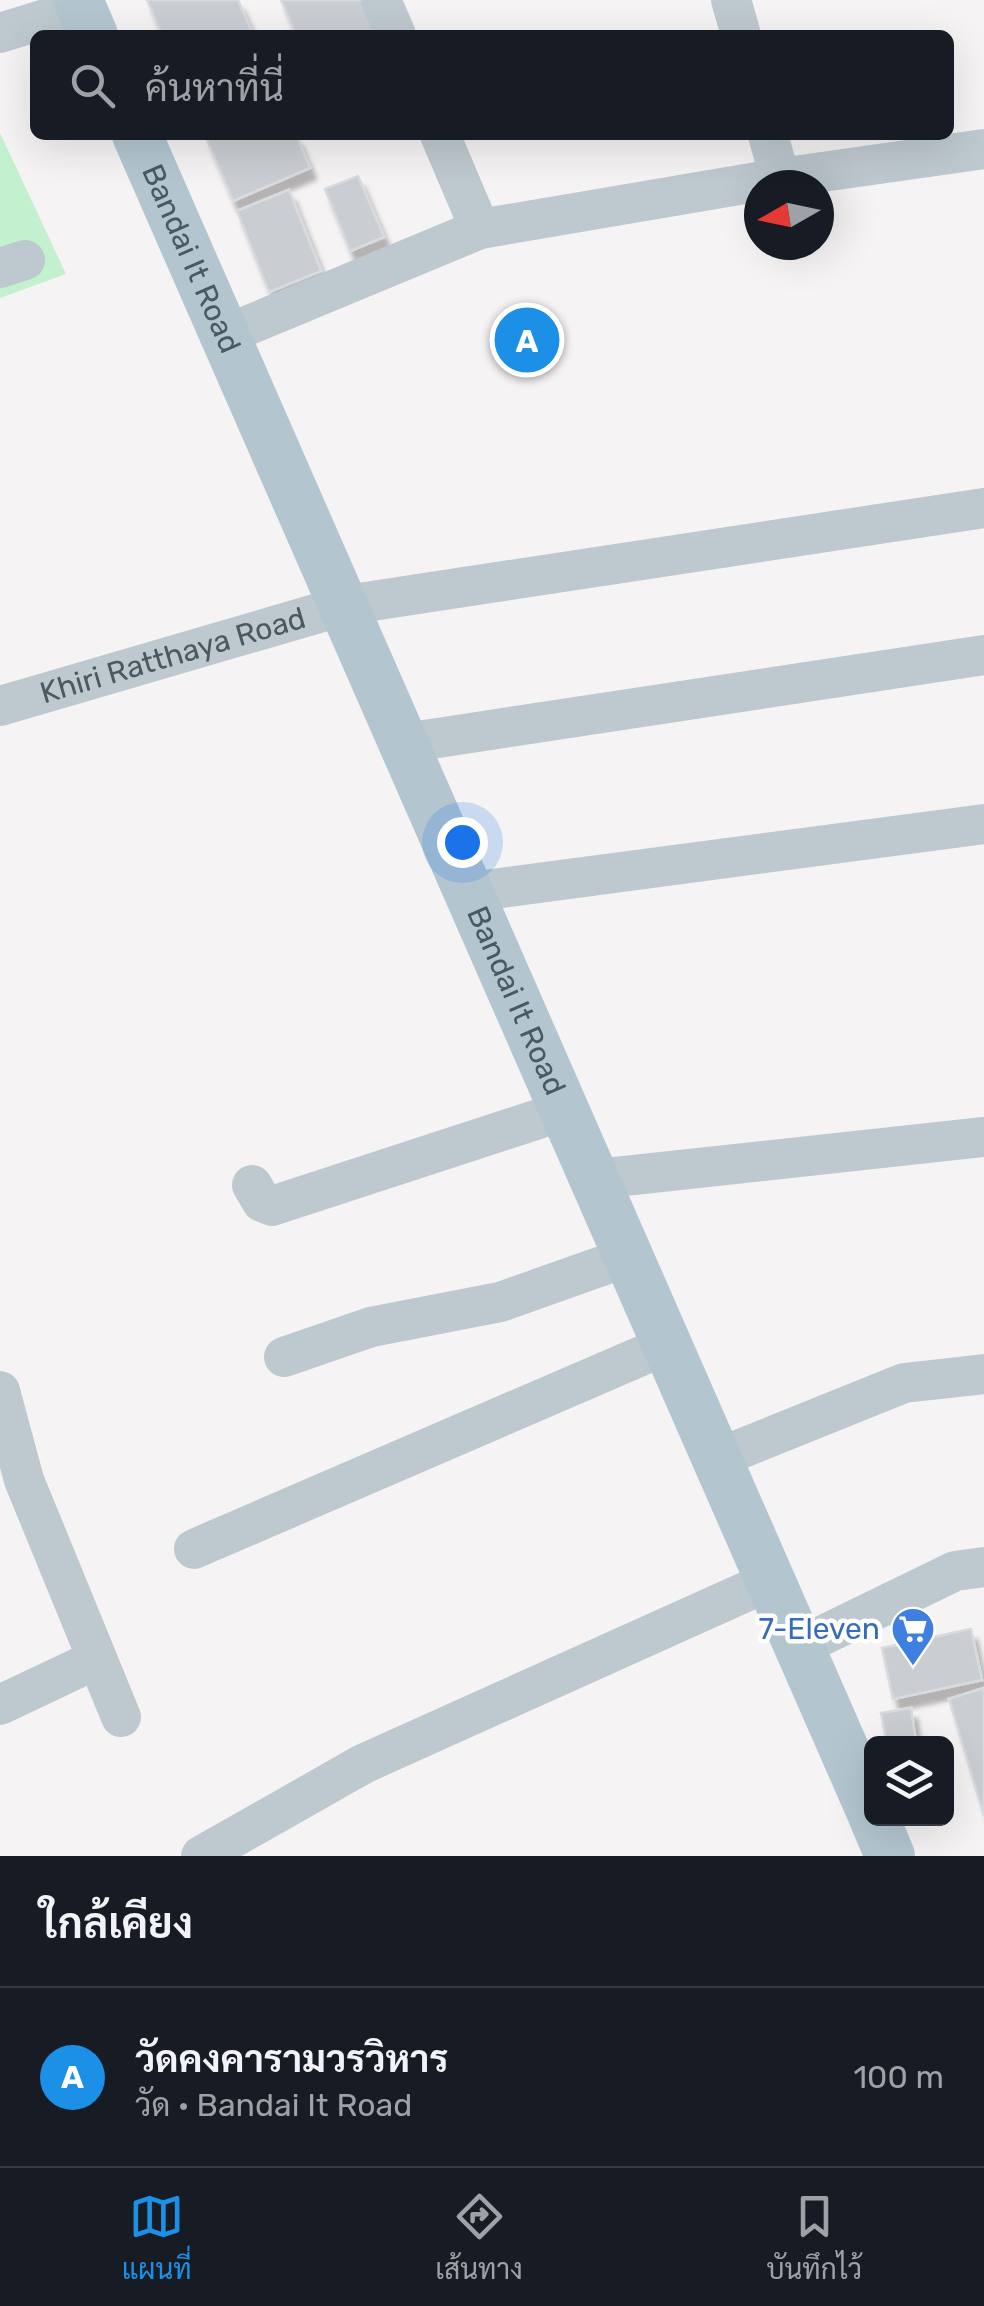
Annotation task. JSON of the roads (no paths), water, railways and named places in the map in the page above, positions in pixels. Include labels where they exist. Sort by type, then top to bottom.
[{"type":"main road","name":"Bandai It Road","points":[[139,140],[864,1795]]},
{"type":"main road","name":"Bandai It Road","points":[[877,1826],[890,1856]]},
{"type":"street","points":[[381,0],[394,30]]},
{"type":"street","points":[[731,0],[739,30]]},
{"type":"street","points":[[0,34],[84,14]]},
{"type":"street","points":[[442,140],[480,229]]},
{"type":"street","points":[[769,140],[778,170]]},
{"type":"street","points":[[834,170],[984,149]]},
{"type":"street","points":[[226,335],[480,229],[744,184]]},
{"type":"street","name":"Khiri Ratthaya Road","points":[[0,706],[346,605],[984,508]]},
{"type":"street","points":[[405,744],[984,655]]},
{"type":"street","points":[[470,892],[984,824]]},
{"type":"street","points":[[252,1184],[262,1202],[272,1206],[566,1110]]},
{"type":"street","points":[[596,1179],[984,1137]]},
{"type":"street","points":[[284,1358],[371,1326],[487,1306],[630,1256]]},
{"type":"street","points":[[194,1549],[669,1344]]},
{"type":"street","points":[[718,1458],[904,1383],[984,1374]]},
{"type":"street","points":[[0,1392],[24,1480],[121,1717]]},
{"type":"street","points":[[801,1646],[955,1571],[984,1567]]},
{"type":"street","points":[[201,1856],[362,1764],[772,1580]]},
{"type":"street","points":[[0,1704],[97,1659]]},
{"type":"place","name":"วัดคงคารามวรวิหาร","points":[[527,340]]},
{"type":"place","name":"7-Eleven","points":[[913,1667]]}]
